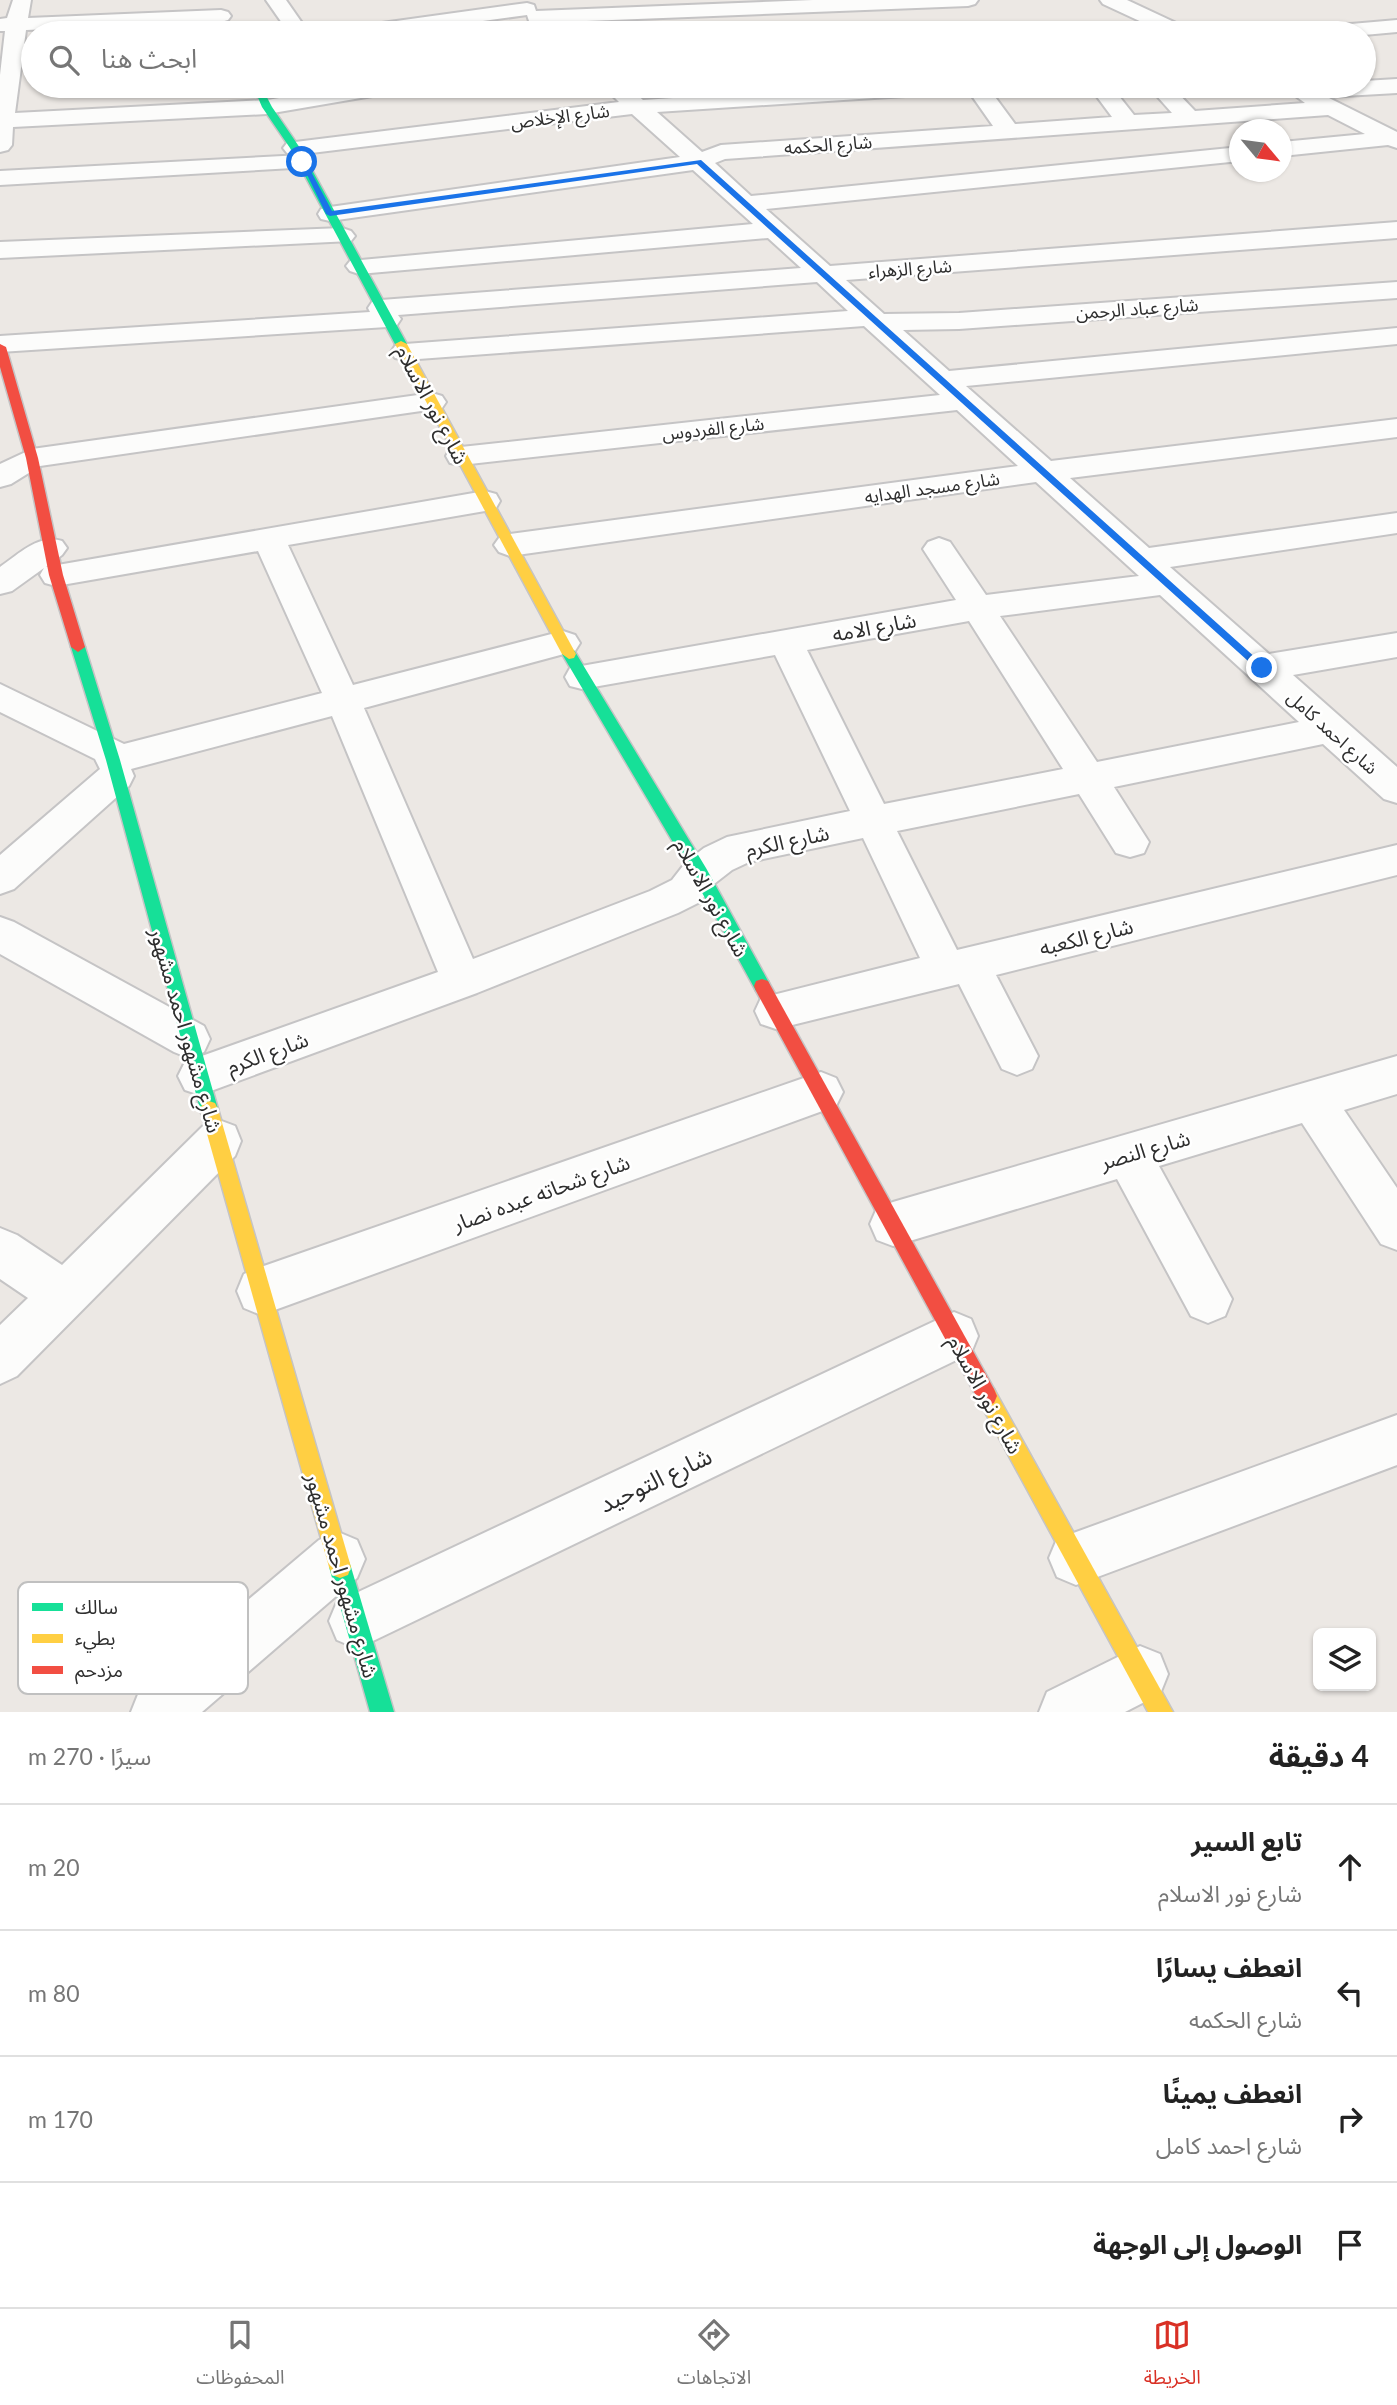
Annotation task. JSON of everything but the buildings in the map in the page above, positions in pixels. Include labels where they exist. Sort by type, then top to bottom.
[{"type":"street","points":[[0,147],[1,121],[15,68],[7,24],[23,0]]},
{"type":"street","points":[[276,0],[291,21]]},
{"type":"street","points":[[440,21],[527,9],[968,0]]},
{"type":"street","points":[[1110,0],[1155,21]]},
{"type":"street","points":[[391,9],[400,21]]},
{"type":"street","points":[[527,9],[540,21]]},
{"type":"street","points":[[88,21],[222,16]]},
{"type":"street","points":[[1376,28],[1397,26]]},
{"type":"street","points":[[1376,87],[1397,86]]},
{"type":"street","name":"شارع نور الاسلام","points":[[263,98],[298,155],[582,677],[700,873],[1151,1693]]},
{"type":"street","points":[[1,121],[267,107],[320,98]]},
{"type":"street","name":"شارع احمد كامل","points":[[628,98],[1397,789]]},
{"type":"street","name":"شارع الإخلاص","points":[[0,178],[298,155],[638,107],[677,98]]},
{"type":"street","points":[[911,98],[935,137]]},
{"type":"street","points":[[985,98],[1008,131]]},
{"type":"street","points":[[1109,98],[1128,123]]},
{"type":"street","points":[[1170,98],[1189,118]]},
{"type":"street","points":[[1312,98],[1394,139]]},
{"type":"street","name":"شارع الحكمه","points":[[330,214],[698,162],[721,152],[1332,108]]},
{"type":"street","points":[[1292,148],[1394,139]]},
{"type":"street","points":[[746,204],[1229,154]]},
{"type":"street","points":[[359,267],[774,230]]},
{"type":"street","name":"شارع الزهراء","points":[[0,345],[824,274],[1396,231]]},
{"type":"street","points":[[0,250],[342,236]]},
{"type":"street","points":[[1207,245],[1240,284]]},
{"type":"street","points":[[1026,259],[1066,313]]},
{"type":"street","name":"شارع عباد الرحمن","points":[[405,352],[875,320],[959,321],[1066,313],[1240,284],[1397,290]]},
{"type":"street","points":[[941,380],[1397,336]]},
{"type":"street","name":"شارع مشهور احمد مشهور","points":[[0,345],[32,458],[54,561],[382,1712]]},
{"type":"street","name":"شارع الفردوس","points":[[461,456],[964,401]]},
{"type":"street","points":[[0,477],[32,458],[432,402]]},
{"type":"street","name":"شارع مسجد الهدايه","points":[[509,545],[1041,472],[1397,428]]},
{"type":"street","points":[[0,583],[54,561],[269,539],[485,501]]},
{"type":"street","points":[[1142,560],[1397,523]]},
{"type":"street","points":[[269,539],[344,702],[462,981]]},
{"type":"street","points":[[939,549],[1130,842]]},
{"type":"street","name":"شارع الامه","points":[[582,677],[976,608],[1168,583]]},
{"type":"street","points":[[786,642],[873,821],[958,967],[1017,1056]]},
{"type":"street","points":[[0,878],[113,762],[563,643]]},
{"type":"street","points":[[1262,668],[1397,645]]},
{"type":"street","points":[[0,697],[113,762]]},
{"type":"street","name":"شارع الكرم","points":[[195,1057],[462,981],[664,902],[686,891],[700,873],[718,859],[741,848],[1329,729]]},
{"type":"street","name":"شارع الكعبه","points":[[776,1011],[1397,860]]},
{"type":"street","points":[[0,934],[195,1057]]},
{"type":"street","name":"شارع النصر","points":[[893,1224],[1397,1075]]},
{"type":"street","name":"شارع شحاته عبده نصار","points":[[261,1292],[821,1092]]},
{"type":"street","points":[[1312,1100],[1397,1228]]},
{"type":"street","points":[[0,1359],[219,1141]]},
{"type":"street","points":[[1128,1154],[1208,1298]]},
{"type":"street","points":[[0,1251],[64,1294]]},
{"type":"street","name":"شارع التوحيد","points":[[356,1621],[954,1336]]},
{"type":"street","points":[[1076,1558],[1397,1440]]},
{"type":"street","points":[[248,1636],[338,1559]]},
{"type":"street","points":[[1067,1712],[1151,1693]]},
{"type":"street","points":[[159,1712],[180,1694]]},
{"type":"traffic: fast","points":[[263,98],[295,148],[401,344]]},
{"type":"traffic: fast","points":[[78,647],[113,760],[209,1109]]},
{"type":"traffic: fast","points":[[569,654],[700,873],[762,986]]},
{"type":"traffic: fast","points":[[340,1567],[382,1712]]},
{"type":"traffic: slow","points":[[401,344],[569,654]]},
{"type":"traffic: slow","points":[[209,1109],[340,1567]]},
{"type":"traffic: slow","points":[[987,1396],[1161,1712]]},
{"type":"traffic: jam","points":[[0,347],[32,458],[56,575],[78,647]]},
{"type":"traffic: jam","points":[[762,986],[987,1396]]},
{"type":"route","points":[[302,162],[330,214],[698,162],[1262,668]]}]
